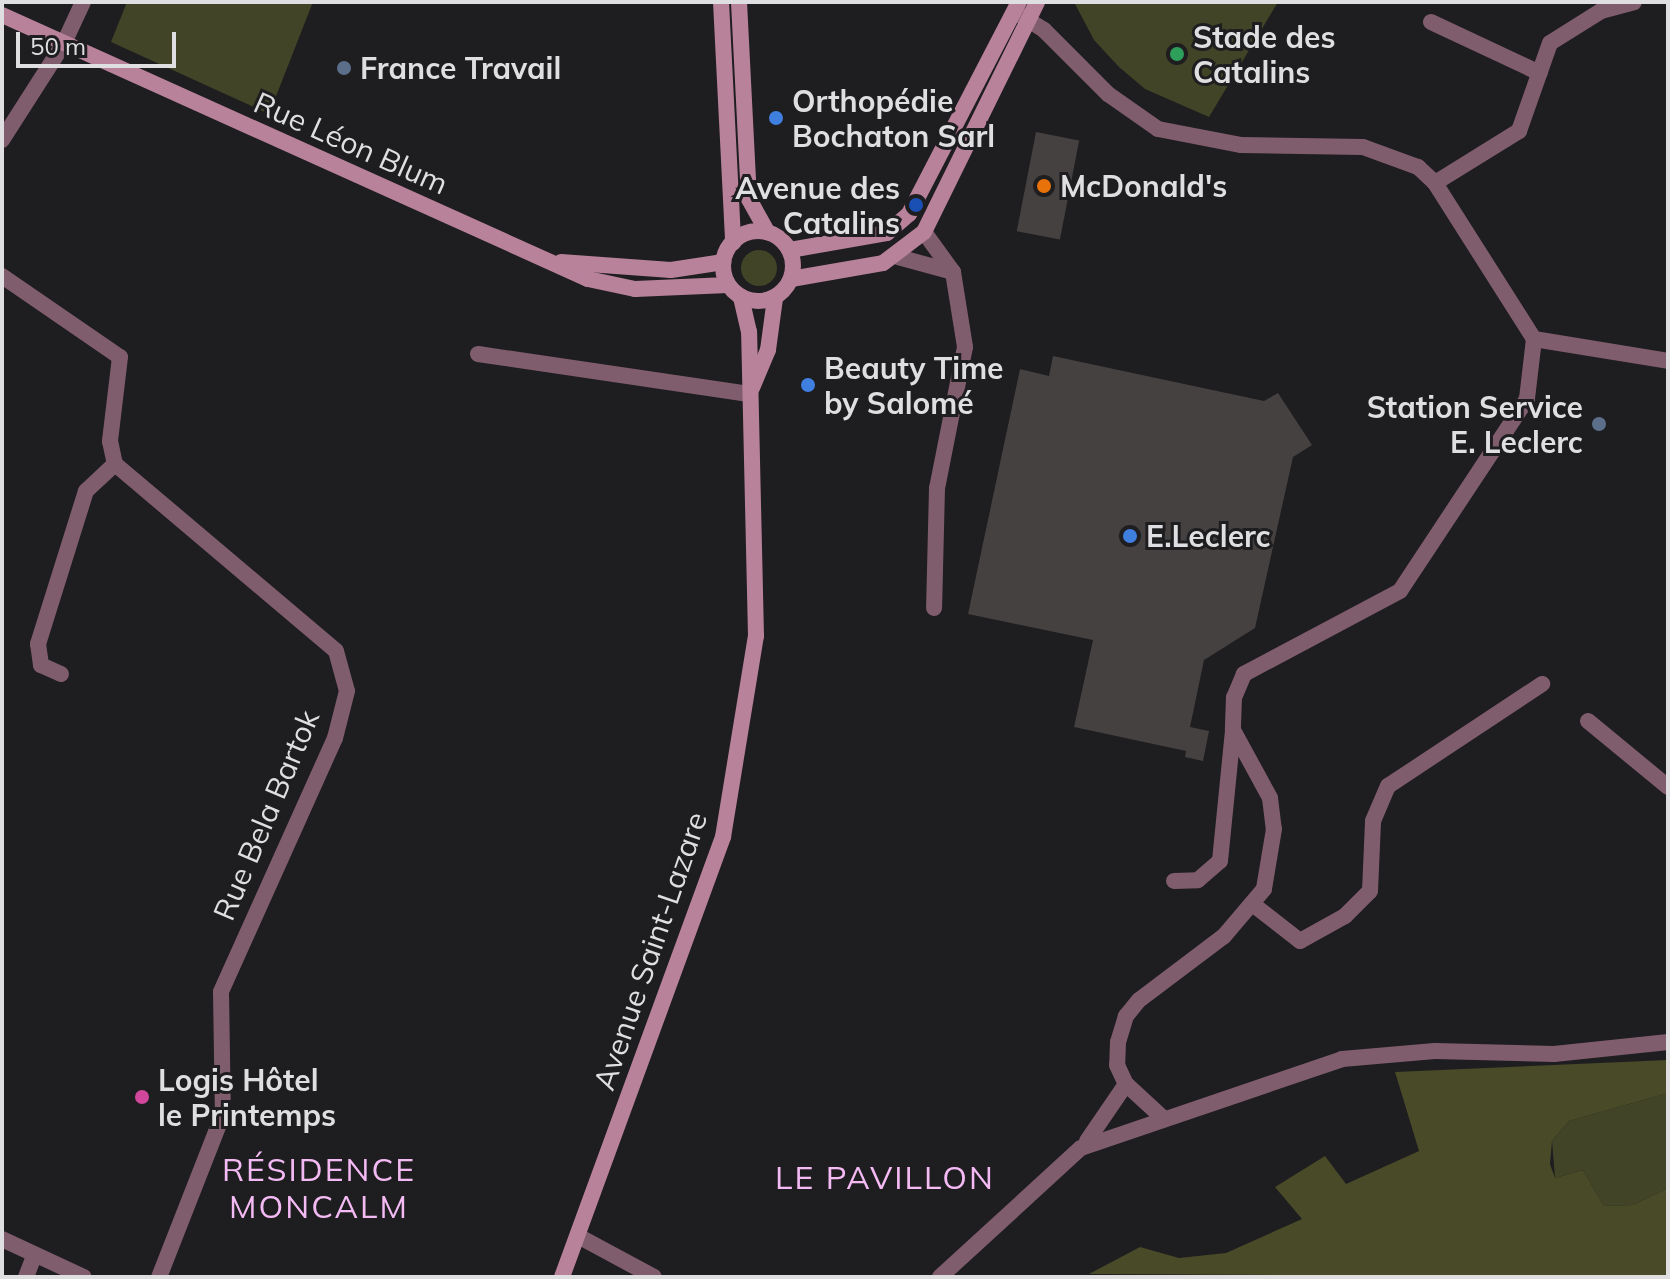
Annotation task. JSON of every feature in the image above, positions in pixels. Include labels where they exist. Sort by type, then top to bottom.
[{"type":"main road","points":[[721,2],[733,243]]},
{"type":"main road","points":[[739,2],[749,199],[767,232],[790,250],[887,233],[924,232]]},
{"type":"main road","points":[[887,233],[916,205],[1020,11],[1037,2]]},
{"type":"main road","points":[[767,232],[743,234],[733,243],[723,262],[735,291],[775,298],[791,279],[898,257],[924,232],[1020,11]]},
{"type":"main road","name":"Rue Léon Blum","points":[[2,15],[588,279],[635,289],[735,291]]},
{"type":"main road","points":[[790,250],[791,279]]},
{"type":"main road","name":"Rue Léon Blum","points":[[547,261],[671,270],[723,262]]},
{"type":"main road","name":"Avenue Saint-Lazare","points":[[562,1277],[723,837],[756,636],[749,332],[735,291]]},
{"type":"main road","name":"Avenue Saint-Lazare","points":[[749,394],[768,350],[775,298]]},
{"type":"street","points":[[2,140],[64,43],[83,2]]},
{"type":"street","points":[[1435,183],[1519,131],[1550,43],[1610,5],[1634,2]]},
{"type":"street","points":[[1020,11],[1108,94],[1158,129],[1241,145],[1363,147],[1399,156],[1435,183],[1534,339],[1527,399],[1400,591],[1244,674],[1234,697],[1220,861],[1198,880],[1174,881]]},
{"type":"street","points":[[1431,22],[1540,73]]},
{"type":"street","points":[[924,232],[953,272],[965,362],[937,488],[934,608]]},
{"type":"street","points":[[898,257],[953,272]]},
{"type":"street","points":[[2,276],[120,357],[110,441],[115,464],[86,491],[38,644],[41,665],[61,674]]},
{"type":"street","points":[[1534,339],[1668,361]]},
{"type":"street","points":[[478,354],[749,394]]},
{"type":"street","name":"Rue Bela Bartok","points":[[115,464],[336,651],[347,691],[335,738],[221,992],[223,1114],[159,1277]]},
{"type":"street","points":[[1255,906],[1300,941],[1345,916],[1370,891],[1373,821],[1388,786],[1542,684]]},
{"type":"street","points":[[1588,721],[1668,787]]},
{"type":"street","points":[[1163,1118],[1126,1084],[1117,1065],[1126,1016],[1255,906],[1274,829],[1270,798],[1233,730]]},
{"type":"street","points":[[1081,1148],[1342,1059],[1435,1051],[1554,1054],[1668,1042]]},
{"type":"street","points":[[940,1277],[1102,1127],[1126,1084]]},
{"type":"street","points":[[578,1236],[654,1277]]},
{"type":"street","points":[[2,1239],[34,1256],[52,1272],[84,1277]]},
{"type":"street","points":[[26,1277],[34,1256]]},
{"type":"green space","points":[[127,2],[313,2],[269,114],[111,42]]},
{"type":"green space","name":"Stade des Catalins","points":[[1074,2],[1278,2],[1209,117],[1145,89],[1119,67],[1094,40]]},
{"type":"green space","points":[[759,250],[772,255],[777,268],[772,281],[759,286],[746,281],[741,268],[746,255]]},
{"type":"green space","points":[[1668,1060],[1668,1093],[1569,1121],[1552,1141],[1550,1164],[1555,1178],[1583,1170],[1604,1206],[1633,1205],[1668,1188],[1668,1277],[1089,1274],[1140,1247],[1179,1258],[1226,1253],[1302,1219],[1275,1187],[1325,1156],[1346,1184],[1419,1151],[1395,1072]]},
{"type":"green space","points":[[1668,1093],[1668,1188],[1633,1205],[1604,1206],[1583,1170],[1555,1178],[1552,1141],[1569,1121]]},
{"type":"building","name":"McDonald's","points":[[1036,132],[1079,140],[1060,240],[1017,231]]},
{"type":"building","name":"E.Leclerc","points":[[1053,356],[1264,401],[1278,393],[1312,445],[1293,457],[1255,628],[1204,660],[1190,727],[1209,731],[1203,761],[1185,757],[1186,751],[1074,727],[1093,640],[968,614],[1020,369],[1049,376]]},
{"type":"place","name":"Stade des Catalins","points":[[1177,54]]},
{"type":"place","name":"France Travail","points":[[344,68]]},
{"type":"place","name":"Orthopédie Bochaton Sarl","points":[[776,118]]},
{"type":"place","name":"McDonald's","points":[[1044,186]]},
{"type":"place","name":"Avenue des Catalins","points":[[916,205]]},
{"type":"place","name":"Beauty Time by Salomé","points":[[808,385]]},
{"type":"place","name":"Station Service E. Leclerc","points":[[1599,424]]},
{"type":"place","name":"E.Leclerc","points":[[1130,536]]},
{"type":"place","name":"Logis Hôtel le Printemps","points":[[142,1097]]},
{"type":"district","name":"LE PAVILLON","points":[[885,1177]]},
{"type":"district","name":"RÉSIDENCE MONCALM","points":[[319,1188]]}]
